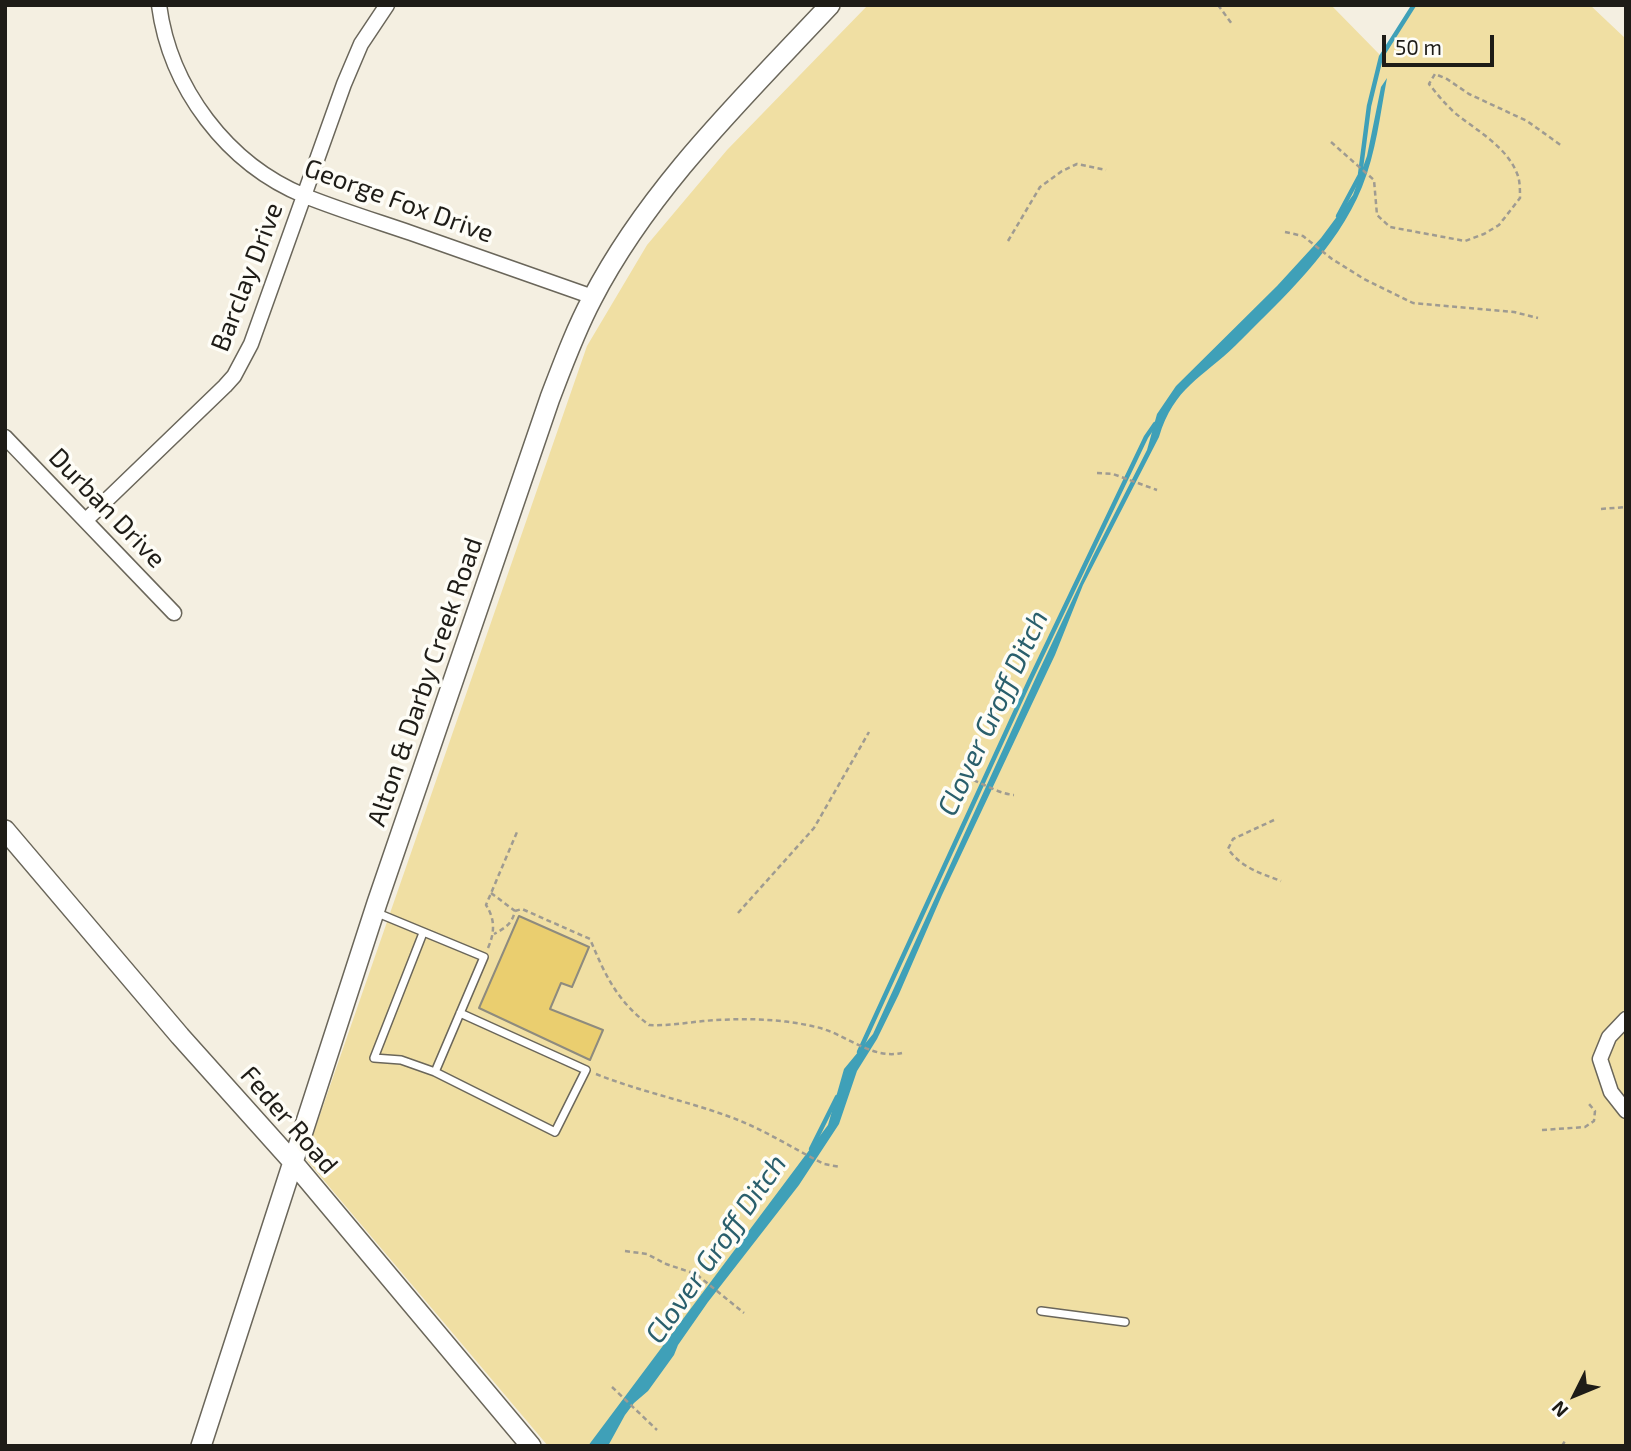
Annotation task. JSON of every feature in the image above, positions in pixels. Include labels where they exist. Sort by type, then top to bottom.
[{"type":"street","name":"George Fox Drive","points":[[159,5],[170,53],[184,85],[222,139],[269,176],[304,196],[593,297]]},
{"type":"street","name":"Barclay Drive","points":[[86,520],[234,376],[251,344],[344,84],[361,44],[387,5]]},
{"type":"street","name":"Alton & Darby Creek Road","points":[[201,1446],[374,912],[550,397],[576,331],[621,250],[668,182],[830,5]]},
{"type":"street","name":"Durban Drive","points":[[5,437],[174,613]]},
{"type":"street","name":"Feder Road","points":[[5,830],[180,1036],[292,1161],[531,1446]]},
{"type":"street","points":[[1626,1019],[1609,1037],[1600,1059],[1611,1091],[1626,1111]]},
{"type":"lane","points":[[374,912],[484,957],[435,1072]]},
{"type":"lane","points":[[423,933],[374,1058],[401,1060],[435,1072],[555,1132],[586,1070],[460,1013]]},
{"type":"lane","points":[[1041,1311],[1125,1322]]},
{"type":"path","points":[[1218,5],[1232,23]]},
{"type":"path","points":[[1331,142],[1374,180],[1377,215],[1390,227],[1465,241],[1499,225],[1520,198],[1519,178],[1513,164],[1494,142],[1454,112],[1438,96],[1429,84],[1435,74],[1469,94],[1527,121],[1562,146]]},
{"type":"path","points":[[1008,241],[1040,187],[1077,164],[1106,170]]},
{"type":"path","points":[[1285,232],[1303,236],[1364,279],[1413,303],[1514,312],[1538,318]]},
{"type":"path","points":[[1097,473],[1113,474],[1157,490]]},
{"type":"path","points":[[1601,509],[1626,507]]},
{"type":"path","points":[[738,913],[814,828],[869,732]]},
{"type":"path","points":[[957,776],[971,777],[1005,794],[1014,795]]},
{"type":"path","points":[[1274,820],[1233,839],[1228,849],[1238,862],[1255,872],[1281,881]]},
{"type":"path","points":[[484,957],[494,936],[494,925],[486,905],[517,832]]},
{"type":"path","points":[[491,894],[515,912]]},
{"type":"path","points":[[515,912],[522,909],[590,939],[608,980],[628,1007],[649,1025],[784,1020],[820,1027],[879,1054],[902,1053]]},
{"type":"path","points":[[494,936],[513,921],[515,912]]},
{"type":"path","points":[[586,1070],[647,1093],[682,1100],[736,1119],[824,1164],[840,1167]]},
{"type":"path","points":[[1542,1130],[1585,1127],[1594,1121],[1595,1111],[1589,1104]]},
{"type":"path","points":[[625,1251],[647,1254],[704,1279],[744,1313]]},
{"type":"path","points":[[612,1387],[657,1430]]},
{"type":"path","points":[[1562,1446],[1565,1441]]},
{"type":"shaded area","points":[[868,5],[1331,5],[1381,56],[1414,5],[1590,5],[1626,39],[1626,1446],[548,1446],[305,1158],[587,346],[647,245],[727,150]]},
{"type":"water","points":[[1387,78],[1367,174],[1338,232],[1290,291],[1236,345],[1190,385],[1165,420],[1159,437],[1083,585],[1055,655],[942,895],[899,994],[877,1039],[857,1071],[839,1124],[799,1185],[708,1302],[648,1391],[625,1415],[608,1446],[588,1446],[828,1125],[844,1069],[873,1034],[1037,675],[1147,450],[1157,414],[1176,386],[1277,286],[1321,238],[1353,195],[1367,156],[1381,87]]},
{"type":"building","points":[[519,916],[589,947],[572,987],[561,983],[550,1009],[603,1030],[590,1060],[479,1008]]},
{"type":"waterway","name":"Clover Groff Ditch","points":[[1338,216],[1360,175],[1369,106],[1381,57],[1414,5]]},
{"type":"waterway","name":"Clover Groff Ditch","points":[[859,1052],[1029,682],[1146,437],[1155,424]]},
{"type":"waterway","name":"Clover Groff Ditch","points":[[811,1149],[837,1097]]}]
